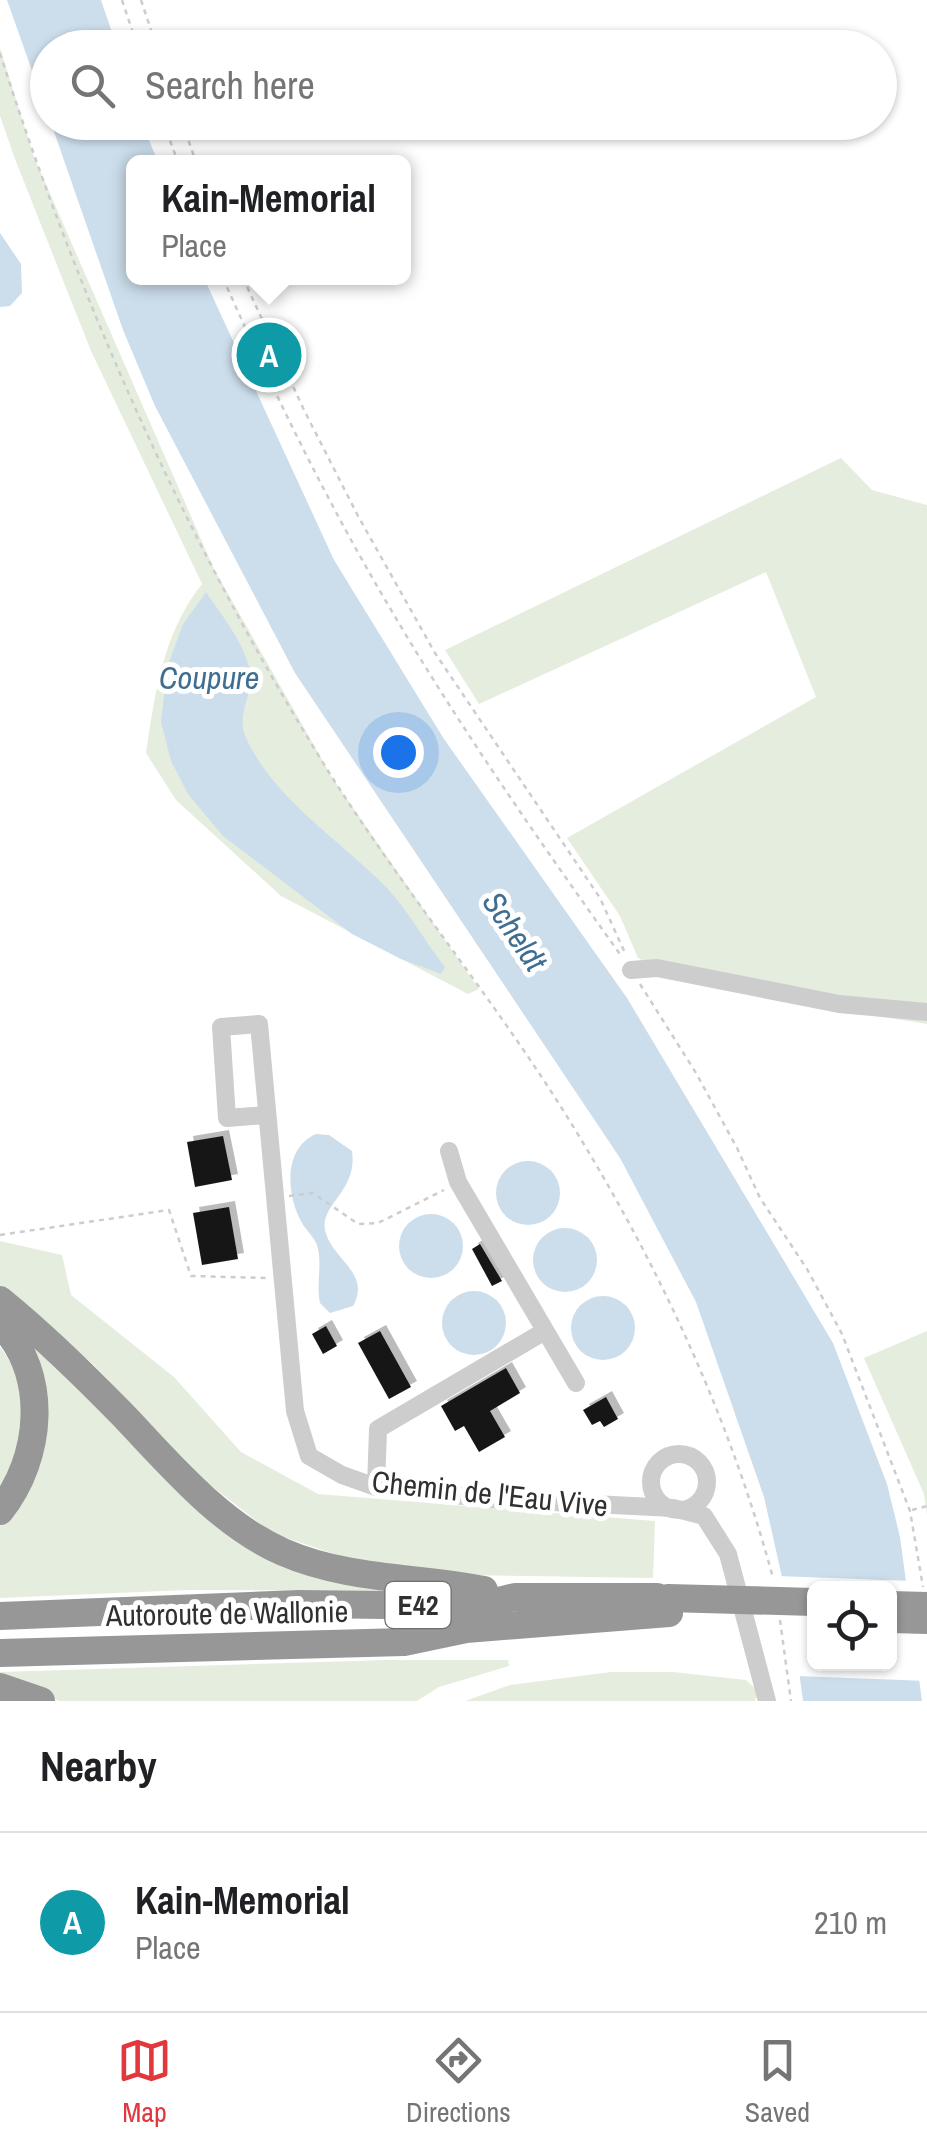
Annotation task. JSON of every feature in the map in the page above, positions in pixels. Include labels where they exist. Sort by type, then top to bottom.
[{"type":"highway","points":[[0,1300],[77,1367],[190,1483],[252,1535],[284,1552],[326,1565],[384,1578],[480,1588],[515,1597]]},
{"type":"highway","points":[[0,1323],[25,1356],[33,1388],[35,1426],[29,1457],[15,1492],[0,1511]]},
{"type":"highway","name":"Autoroute de Wallonie","points":[[0,1616],[299,1604],[478,1606],[515,1597],[807,1616]]},
{"type":"highway","points":[[897,1604],[926,1599]]},
{"type":"highway","name":"Autoroute de Wallonie","points":[[0,1653],[404,1642],[466,1630],[668,1605],[807,1602]]},
{"type":"highway","points":[[897,1619],[927,1620]]},
{"type":"highway","points":[[0,1687],[41,1701]]},
{"type":"street","points":[[632,970],[658,968],[839,1004],[927,1012]]},
{"type":"street","name":"Chemin de l'Eau Vive","points":[[266,1114],[227,1118],[221,1027],[259,1024],[295,1410],[309,1456],[342,1475],[376,1487],[492,1499],[673,1508],[704,1516],[728,1554],[767,1701]]},
{"type":"street","points":[[449,1152],[458,1182],[576,1383]]},
{"type":"street","points":[[376,1487],[378,1429],[546,1331]]},
{"type":"path","points":[[122,0],[132,30]]},
{"type":"path","points":[[142,0],[151,30]]},
{"type":"path","points":[[0,53],[34,157],[91,306],[214,569],[334,779],[560,1105],[617,1200],[672,1306],[710,1393],[776,1593]]},
{"type":"path","points":[[226,285],[290,422],[388,604],[464,726],[613,944]]},
{"type":"path","points":[[245,285],[358,516],[466,702],[600,898],[632,970]]},
{"type":"path","points":[[645,992],[737,1148],[760,1198],[828,1305],[910,1510],[926,1599]]},
{"type":"path","points":[[286,1196],[313,1193],[358,1224],[378,1223],[458,1182]]},
{"type":"path","points":[[0,1235],[169,1210],[191,1276],[282,1279]]},
{"type":"path","points":[[910,1510],[927,1506]]},
{"type":"path","points":[[778,1610],[791,1701]]},
{"type":"shaded area","points":[[0,48],[34,157],[214,569],[333,779],[479,989],[468,994],[281,896],[176,800],[146,753],[157,686],[170,643],[202,584],[91,351],[15,159],[0,116]]},
{"type":"shaded area","points":[[841,458],[872,490],[927,505],[927,1024],[819,1007],[654,967],[638,958],[620,916],[567,838],[816,697],[766,572],[479,704],[445,650]]},
{"type":"shaded area","points":[[0,1241],[62,1255],[71,1295],[174,1377],[241,1452],[318,1494],[655,1521],[653,1578],[465,1575],[346,1558],[272,1533],[205,1481],[96,1367],[0,1286]]},
{"type":"shaded area","points":[[0,1308],[186,1491],[378,1584],[380,1591],[187,1590],[0,1598],[0,1526],[11,1515],[39,1453]]},
{"type":"shaded area","points":[[927,1331],[927,1515],[924,1494],[864,1358]]},
{"type":"shaded area","points":[[0,1347],[18,1381],[22,1418],[15,1455],[0,1490]]},
{"type":"shaded area","points":[[508,1660],[509,1666],[439,1687],[417,1701],[59,1701],[0,1679],[0,1672]]},
{"type":"shaded area","points":[[611,1672],[673,1672],[746,1680],[759,1692],[755,1701],[465,1701],[510,1685]]},
{"type":"water","points":[[7,0],[101,0],[111,30],[30,30],[30,65]]},
{"type":"water","name":"Scheldt","points":[[57,140],[149,140],[155,155],[126,155],[126,285],[207,285],[334,560],[444,739],[627,998],[833,1343],[887,1484],[900,1537],[922,1701],[803,1701],[793,1626],[764,1497],[696,1302],[620,1158],[295,673],[155,406],[123,330]]},
{"type":"water","points":[[0,233],[21,264],[22,293],[10,306],[0,307]]},
{"type":"water","name":"Coupure","points":[[206,592],[247,661],[251,680],[243,729],[258,760],[309,818],[394,896],[445,967],[441,974],[352,934],[223,836],[188,794],[171,761],[161,722],[167,668],[183,624]]},
{"type":"water","points":[[316,1134],[329,1135],[352,1151],[350,1177],[328,1212],[325,1230],[354,1275],[357,1294],[353,1306],[330,1313],[320,1303],[317,1245],[297,1212],[291,1186],[298,1150]]},
{"type":"water","points":[[528,1161],[550,1171],[560,1193],[550,1215],[528,1225],[506,1215],[496,1193],[506,1171]]},
{"type":"water","points":[[431,1214],[453,1224],[463,1246],[453,1268],[431,1278],[409,1268],[399,1246],[409,1224]]},
{"type":"water","points":[[565,1228],[587,1238],[597,1260],[587,1282],[565,1292],[543,1282],[533,1260],[543,1238]]},
{"type":"water","points":[[474,1291],[496,1301],[506,1323],[496,1345],[474,1355],[452,1345],[442,1323],[452,1301]]},
{"type":"water","points":[[603,1296],[625,1306],[635,1328],[625,1350],[603,1360],[581,1350],[571,1328],[581,1306]]},
{"type":"pier","points":[[777,1576],[912,1581],[927,1681],[797,1676]]},
{"type":"building","points":[[223,1136],[232,1180],[195,1187],[187,1142]]},
{"type":"building","points":[[229,1207],[238,1259],[202,1265],[193,1213]]},
{"type":"building","points":[[480,1244],[502,1281],[492,1286],[472,1249]]},
{"type":"building","points":[[326,1326],[337,1346],[323,1354],[312,1334]]},
{"type":"building","points":[[380,1331],[411,1387],[389,1399],[358,1343]]},
{"type":"building","points":[[506,1368],[520,1393],[490,1411],[505,1437],[479,1452],[464,1426],[455,1431],[441,1406]]},
{"type":"building","points":[[606,1397],[618,1419],[604,1427],[600,1421],[592,1425],[583,1410]]},
{"type":"place","name":"Kain-Memorial","points":[[269,355]]}]
